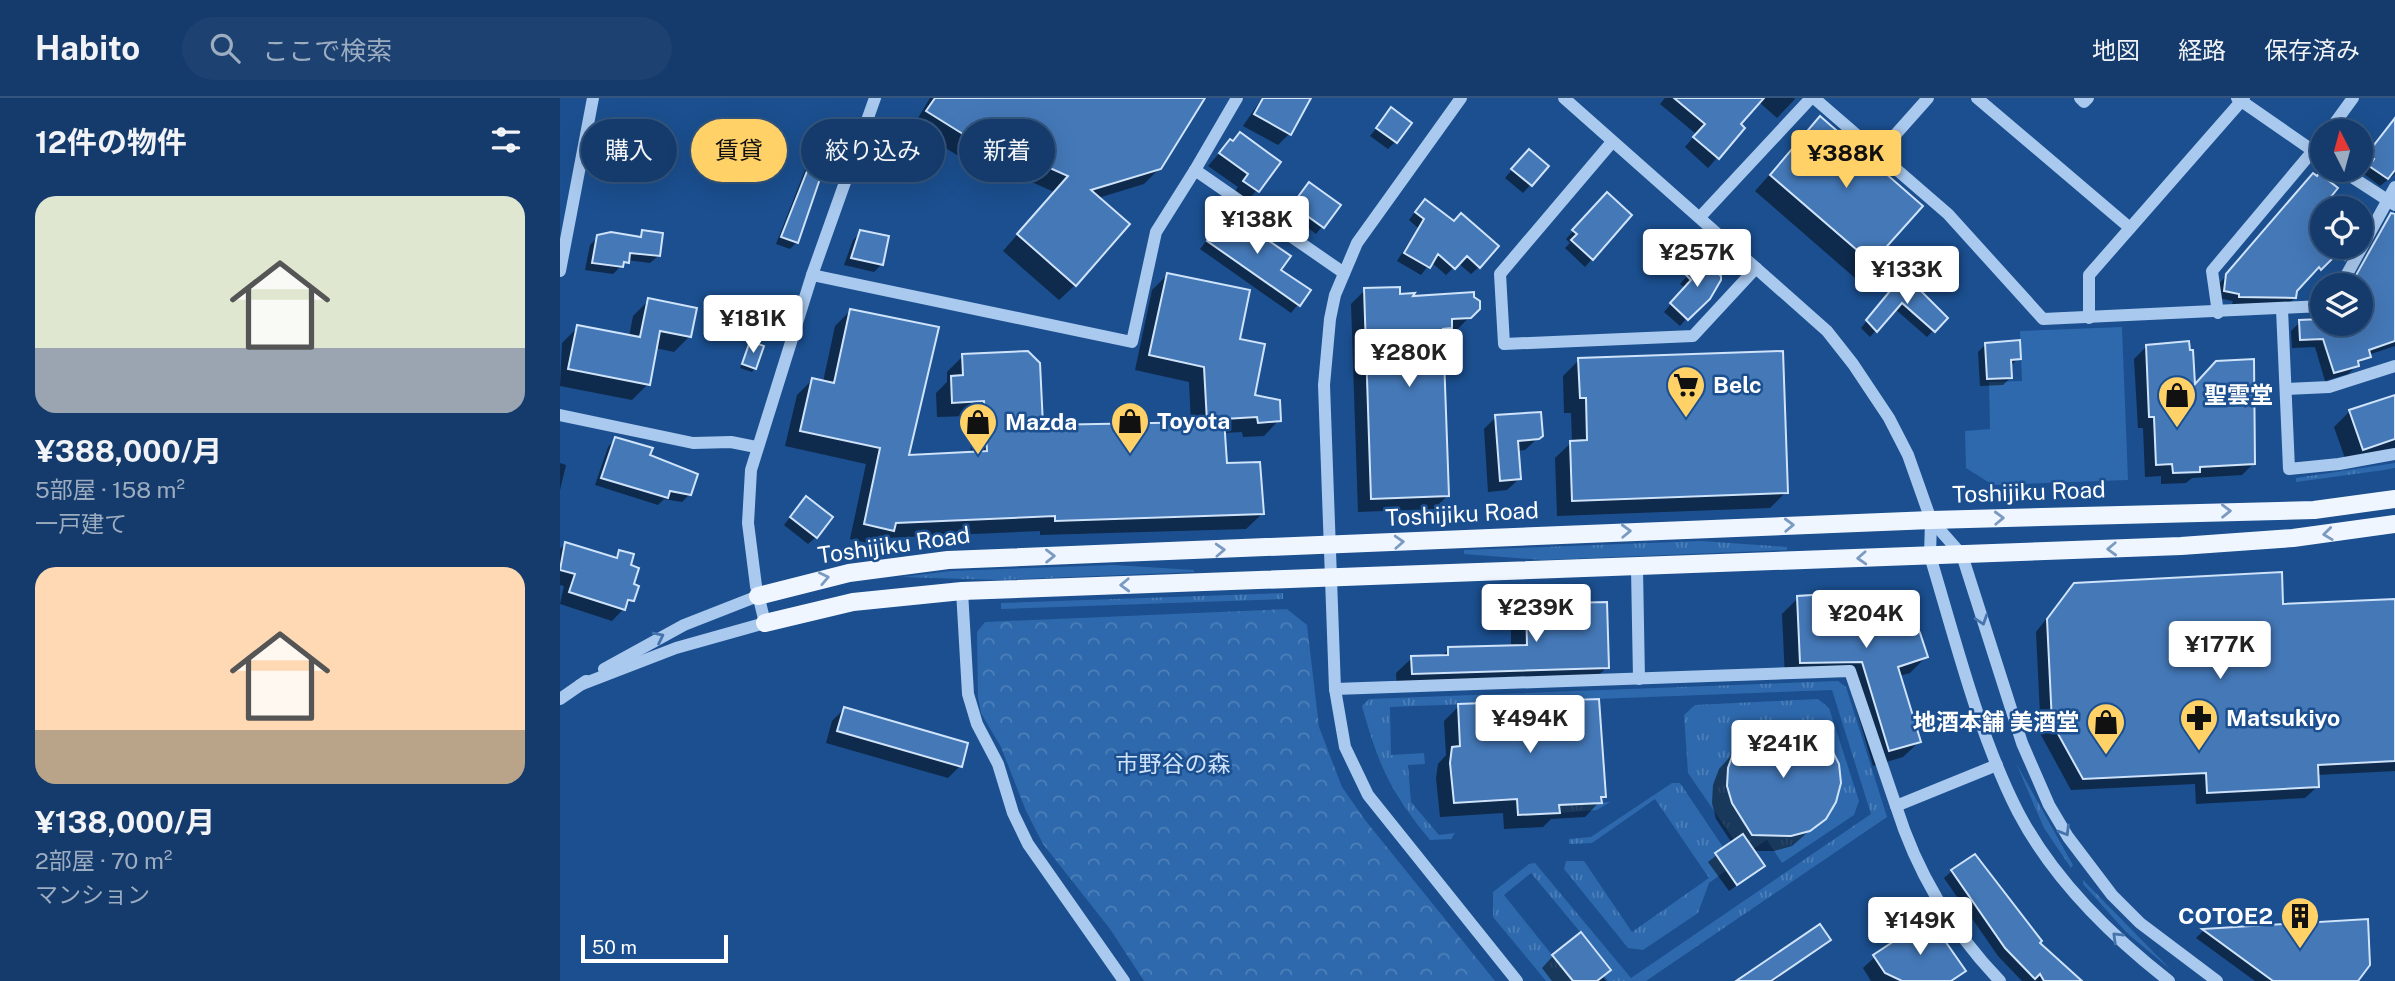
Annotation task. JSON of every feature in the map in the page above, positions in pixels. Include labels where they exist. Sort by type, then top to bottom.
[{"type":"main road","name":"Toshijiku Road","points":[[758,596],[820,579],[910,563],[1931,520],[2314,510],[2395,499]]},
{"type":"main road","points":[[765,622],[853,603],[962,591],[1637,569],[2193,546],[2293,538],[2395,524]]},
{"type":"street","points":[[560,271],[593,98]]},
{"type":"street","points":[[580,685],[676,648],[765,622],[758,596],[748,504],[756,447],[875,98]]},
{"type":"street","points":[[813,275],[1132,342],[1156,232],[1237,98]]},
{"type":"street","points":[[1461,98],[1373,218],[1344,273],[1330,319],[1325,357],[1335,689],[1345,747],[1368,795],[1517,981]]},
{"type":"street","points":[[1564,98],[1701,216],[1827,331],[1864,378],[1908,455],[1931,520],[1930,556],[1997,765],[2025,824],[2065,881],[2113,934],[2169,981]]},
{"type":"street","points":[[1701,216],[1812,98],[1948,214],[2043,319],[2310,307]]},
{"type":"street","points":[[1879,153],[1928,98]]},
{"type":"street","points":[[1977,98],[2130,228]]},
{"type":"street","points":[[2080,98],[2084,102],[2088,98]]},
{"type":"street","points":[[2338,119],[2353,98]]},
{"type":"street","points":[[2089,318],[2089,275],[2241,99],[2310,149]]},
{"type":"street","points":[[1612,142],[1500,274],[1504,344],[1693,336],[1756,268]]},
{"type":"street","points":[[2218,313],[2213,271],[2310,164]]},
{"type":"street","points":[[1195,170],[1344,273]]},
{"type":"street","points":[[2359,182],[2390,202]]},
{"type":"street","points":[[2348,273],[2390,202],[2395,187]]},
{"type":"street","points":[[2282,309],[2289,468],[2339,464],[2395,454]]},
{"type":"street","points":[[2286,389],[2329,387],[2395,366]]},
{"type":"street","points":[[560,415],[693,443],[731,442],[756,447]]},
{"type":"street","points":[[1931,520],[1962,555],[2022,743],[2049,805],[2068,837],[2112,895],[2140,923],[2217,981]]},
{"type":"street","points":[[1637,569],[1639,679]]},
{"type":"street","points":[[962,591],[968,694],[977,724],[998,764],[1013,813],[1028,844],[1124,981]]},
{"type":"street","name":"Toshijiku Road","points":[[560,699],[646,644],[758,596]]},
{"type":"street","points":[[1335,689],[1850,671],[1916,864],[1940,907],[2000,981]]},
{"type":"street","points":[[1896,806],[1997,765]]},
{"type":"green space","points":[[2122,327],[2128,480],[1993,485],[1966,468],[1965,431],[1990,429],[1989,382],[2022,381],[2020,331]]},
{"type":"green space","points":[[2395,463],[2395,468],[2296,482],[2296,478]]},
{"type":"green space","points":[[1701,541],[1787,547],[1787,550],[1544,560],[1464,554],[1464,550]]},
{"type":"green space","points":[[1114,565],[1194,572],[1000,580],[901,577],[951,571]]},
{"type":"green space","points":[[1283,593],[1283,599],[1001,609],[1001,603]]},
{"type":"green space","name":"市野谷の森","points":[[1287,609],[1307,625],[1319,727],[1342,787],[1365,820],[1495,981],[1144,981],[1110,929],[1043,844],[1026,811],[1001,747],[981,713],[978,697],[977,632],[985,622]]},
{"type":"green space","points":[[1838,681],[1846,687],[1887,817],[1646,981],[1608,981],[1604,976],[1611,969],[1531,873],[1504,895],[1573,981],[1546,981],[1493,917],[1493,892],[1529,864],[1535,863],[1631,978],[1871,814],[1832,690],[1390,707],[1391,755],[1424,753],[1425,764],[1408,765],[1411,802],[1439,835],[1455,833],[1451,839],[1430,840],[1387,778],[1362,706],[1369,699]]},
{"type":"green space","points":[[1818,699],[1829,708],[1859,801],[1854,815],[1782,863],[1767,840],[1753,849],[1743,834],[1734,840],[1688,773],[1684,715],[1695,705]],"holes":[[[1779,723],[1810,731],[1830,747],[1839,768],[1838,791],[1830,812],[1814,828],[1792,836],[1765,833],[1754,828],[1739,815],[1731,800],[1727,785],[1731,758],[1739,746],[1763,728]]]},
{"type":"green space","points":[[2016,763],[2073,865],[2071,868],[2044,828]]},
{"type":"green space","points":[[1672,783],[1680,783],[1723,847],[1715,853],[1727,870],[1709,883],[1698,913],[1643,950],[1628,948],[1564,869],[1566,861],[1584,861],[1632,932],[1709,878],[1655,799],[1592,843],[1569,844],[1569,839],[1591,837]]},
{"type":"green space","points":[[1610,802],[1597,810],[1560,813],[1559,805]]},
{"type":"green space","points":[[2083,880],[2171,970],[2127,933],[2083,884]]},
{"type":"building","points":[[935,98],[1205,98],[1161,169],[1091,190],[1130,224],[1076,286],[1017,234],[1068,176],[1055,170],[1055,119],[959,119],[959,132],[945,123],[945,119],[939,119],[926,111]]},
{"type":"building","points":[[1263,98],[1311,98],[1291,135],[1254,114]]},
{"type":"building","points":[[1674,98],[1764,98],[1741,124],[1745,128],[1719,159],[1693,137],[1705,124]]},
{"type":"building","points":[[1391,107],[1412,123],[1397,143],[1376,128]]},
{"type":"building","points":[[1820,116],[1923,206],[1872,263],[1770,175]]},
{"type":"building","points":[[2395,118],[2395,170],[2388,179],[2373,169],[2373,146]]},
{"type":"building","points":[[1240,132],[1281,162],[1259,192],[1243,181],[1248,174],[1219,153],[1230,139],[1233,141]]},
{"type":"building","points":[[1529,149],[1549,166],[1532,186],[1511,169]]},
{"type":"building","points":[[2310,176],[2310,182],[2330,182],[2338,188],[2332,196],[2310,196],[2310,259],[2332,259],[2321,270],[2319,267],[2310,273],[2310,277],[2297,291],[2296,298],[2239,297],[2239,294],[2224,291],[2226,274]]},
{"type":"building","points":[[803,182],[819,182],[798,243],[781,237]]},
{"type":"building","points":[[1309,182],[1341,205],[1324,228],[1292,205]]},
{"type":"building","points":[[1607,192],[1632,215],[1593,260],[1571,240],[1577,234],[1572,230]]},
{"type":"building","points":[[1425,199],[1454,221],[1461,213],[1499,246],[1480,268],[1467,256],[1455,269],[1438,254],[1430,268],[1404,253],[1424,219],[1415,212]]},
{"type":"building","points":[[1227,212],[1291,256],[1281,270],[1311,290],[1300,306],[1207,241]]},
{"type":"building","points":[[2391,213],[2395,214],[2395,341],[2369,350],[2371,357],[2358,361],[2359,366],[2334,373],[2323,339],[2300,340],[2299,320],[2310,320],[2310,336],[2373,336],[2373,273],[2357,273],[2365,259],[2373,259],[2373,245]]},
{"type":"building","points":[[642,230],[663,233],[660,256],[630,253],[629,263],[624,262],[623,267],[592,263],[597,235],[611,232],[641,237]]},
{"type":"building","points":[[860,230],[889,236],[883,265],[851,258]]},
{"type":"building","points":[[1701,258],[1721,276],[1721,280],[1710,299],[1688,320],[1670,303],[1691,280],[1686,275]]},
{"type":"building","points":[[1167,273],[1250,290],[1240,339],[1265,344],[1255,395],[1280,400],[1281,421],[1258,423],[1257,417],[1224,419],[1227,463],[1260,462],[1264,514],[1055,521],[1055,516],[896,523],[894,531],[864,524],[880,448],[800,431],[812,378],[834,383],[850,309],[939,327],[909,455],[987,451],[984,401],[952,403],[951,376],[963,375],[962,354],[1028,351],[1040,363],[1043,425],[1207,422],[1204,367],[1149,355]]},
{"type":"building","points":[[1904,274],[1948,318],[1935,332],[1902,303],[1877,332],[1866,320]]},
{"type":"building","points":[[1400,287],[1400,294],[1415,293],[1413,296],[1474,292],[1474,297],[1480,301],[1480,309],[1471,318],[1452,319],[1452,328],[1443,329],[1449,496],[1371,499],[1364,288]]},
{"type":"building","points":[[648,298],[697,308],[691,337],[660,331],[650,385],[568,369],[577,325],[640,337]]},
{"type":"building","points":[[2020,340],[2021,359],[2011,360],[2012,378],[1987,379],[1985,343]]},
{"type":"building","points":[[750,341],[764,346],[756,369],[742,364]]},
{"type":"building","points":[[2189,341],[2190,350],[2193,350],[2195,384],[2216,361],[2254,359],[2255,464],[2200,467],[2200,472],[2173,473],[2172,464],[2156,465],[2154,417],[2149,417],[2146,345]]},
{"type":"building","name":"Belc","points":[[1783,351],[1788,493],[1572,501],[1570,441],[1587,440],[1586,398],[1580,398],[1578,358]]},
{"type":"building","points":[[2395,395],[2395,439],[2363,450],[2349,410]]},
{"type":"building","points":[[1541,412],[1543,436],[1539,439],[1518,441],[1521,479],[1500,481],[1495,415]]},
{"type":"building","points":[[615,437],[653,448],[650,455],[698,474],[691,495],[670,491],[668,498],[601,478]]},
{"type":"building","points":[[806,496],[833,517],[817,538],[790,517]]},
{"type":"building","points":[[565,542],[617,558],[619,550],[634,554],[631,565],[639,568],[634,584],[639,586],[634,601],[628,600],[625,610],[569,592],[575,574],[560,570]]},
{"type":"building","points":[[2282,572],[2283,604],[2395,599],[2395,761],[2318,765],[2319,787],[2207,793],[2206,773],[2083,779],[2052,723],[2047,619],[2074,583]]},
{"type":"building","points":[[1859,592],[1886,598],[1897,605],[1914,621],[1920,633],[1928,657],[1898,667],[1921,742],[1889,751],[1862,662],[1800,663],[1797,596]]},
{"type":"building","points":[[1607,602],[1609,668],[1412,674],[1411,656],[1448,655],[1448,647],[1527,645],[1526,604]]},
{"type":"building","points":[[1599,699],[1606,797],[1601,797],[1602,803],[1559,805],[1560,813],[1518,815],[1517,799],[1454,803],[1450,763],[1452,747],[1460,746],[1458,704]]},
{"type":"building","points":[[844,707],[968,743],[962,767],[837,731]]},
{"type":"building","points":[[1779,723],[1798,725],[1816,733],[1830,746],[1839,764],[1841,783],[1836,802],[1826,819],[1810,831],[1791,836],[1752,835],[1732,803],[1727,786],[1728,768],[1734,751],[1746,737],[1761,728]]},
{"type":"building","points":[[1743,834],[1765,866],[1737,885],[1715,853]]},
{"type":"building","points":[[1975,854],[2042,941],[2040,943],[2082,981],[2044,981],[2040,974],[2035,979],[2005,948],[1951,870]]},
{"type":"building","points":[[1929,918],[1966,971],[1951,981],[1902,981],[1885,973],[1873,955]]},
{"type":"building","name":"COTOE2","points":[[2368,919],[2370,965],[2358,981],[2273,981],[2202,929]]},
{"type":"building","points":[[1820,924],[1831,940],[1771,981],[1736,981]]},
{"type":"building","points":[[1581,932],[1611,970],[1597,981],[1573,981],[1552,955]]},
{"type":"place","name":"Belc","points":[[1686,419]]},
{"type":"place","name":"聖雲堂","points":[[2177,429]]},
{"type":"place","name":"Toyota","points":[[1130,455]]},
{"type":"place","name":"Mazda","points":[[978,456]]},
{"type":"place","name":"Matsukiyo","points":[[2199,752]]},
{"type":"place","name":"地酒本舗 美酒堂","points":[[2106,756]]},
{"type":"place","name":"COTOE2","points":[[2300,950]]}]
